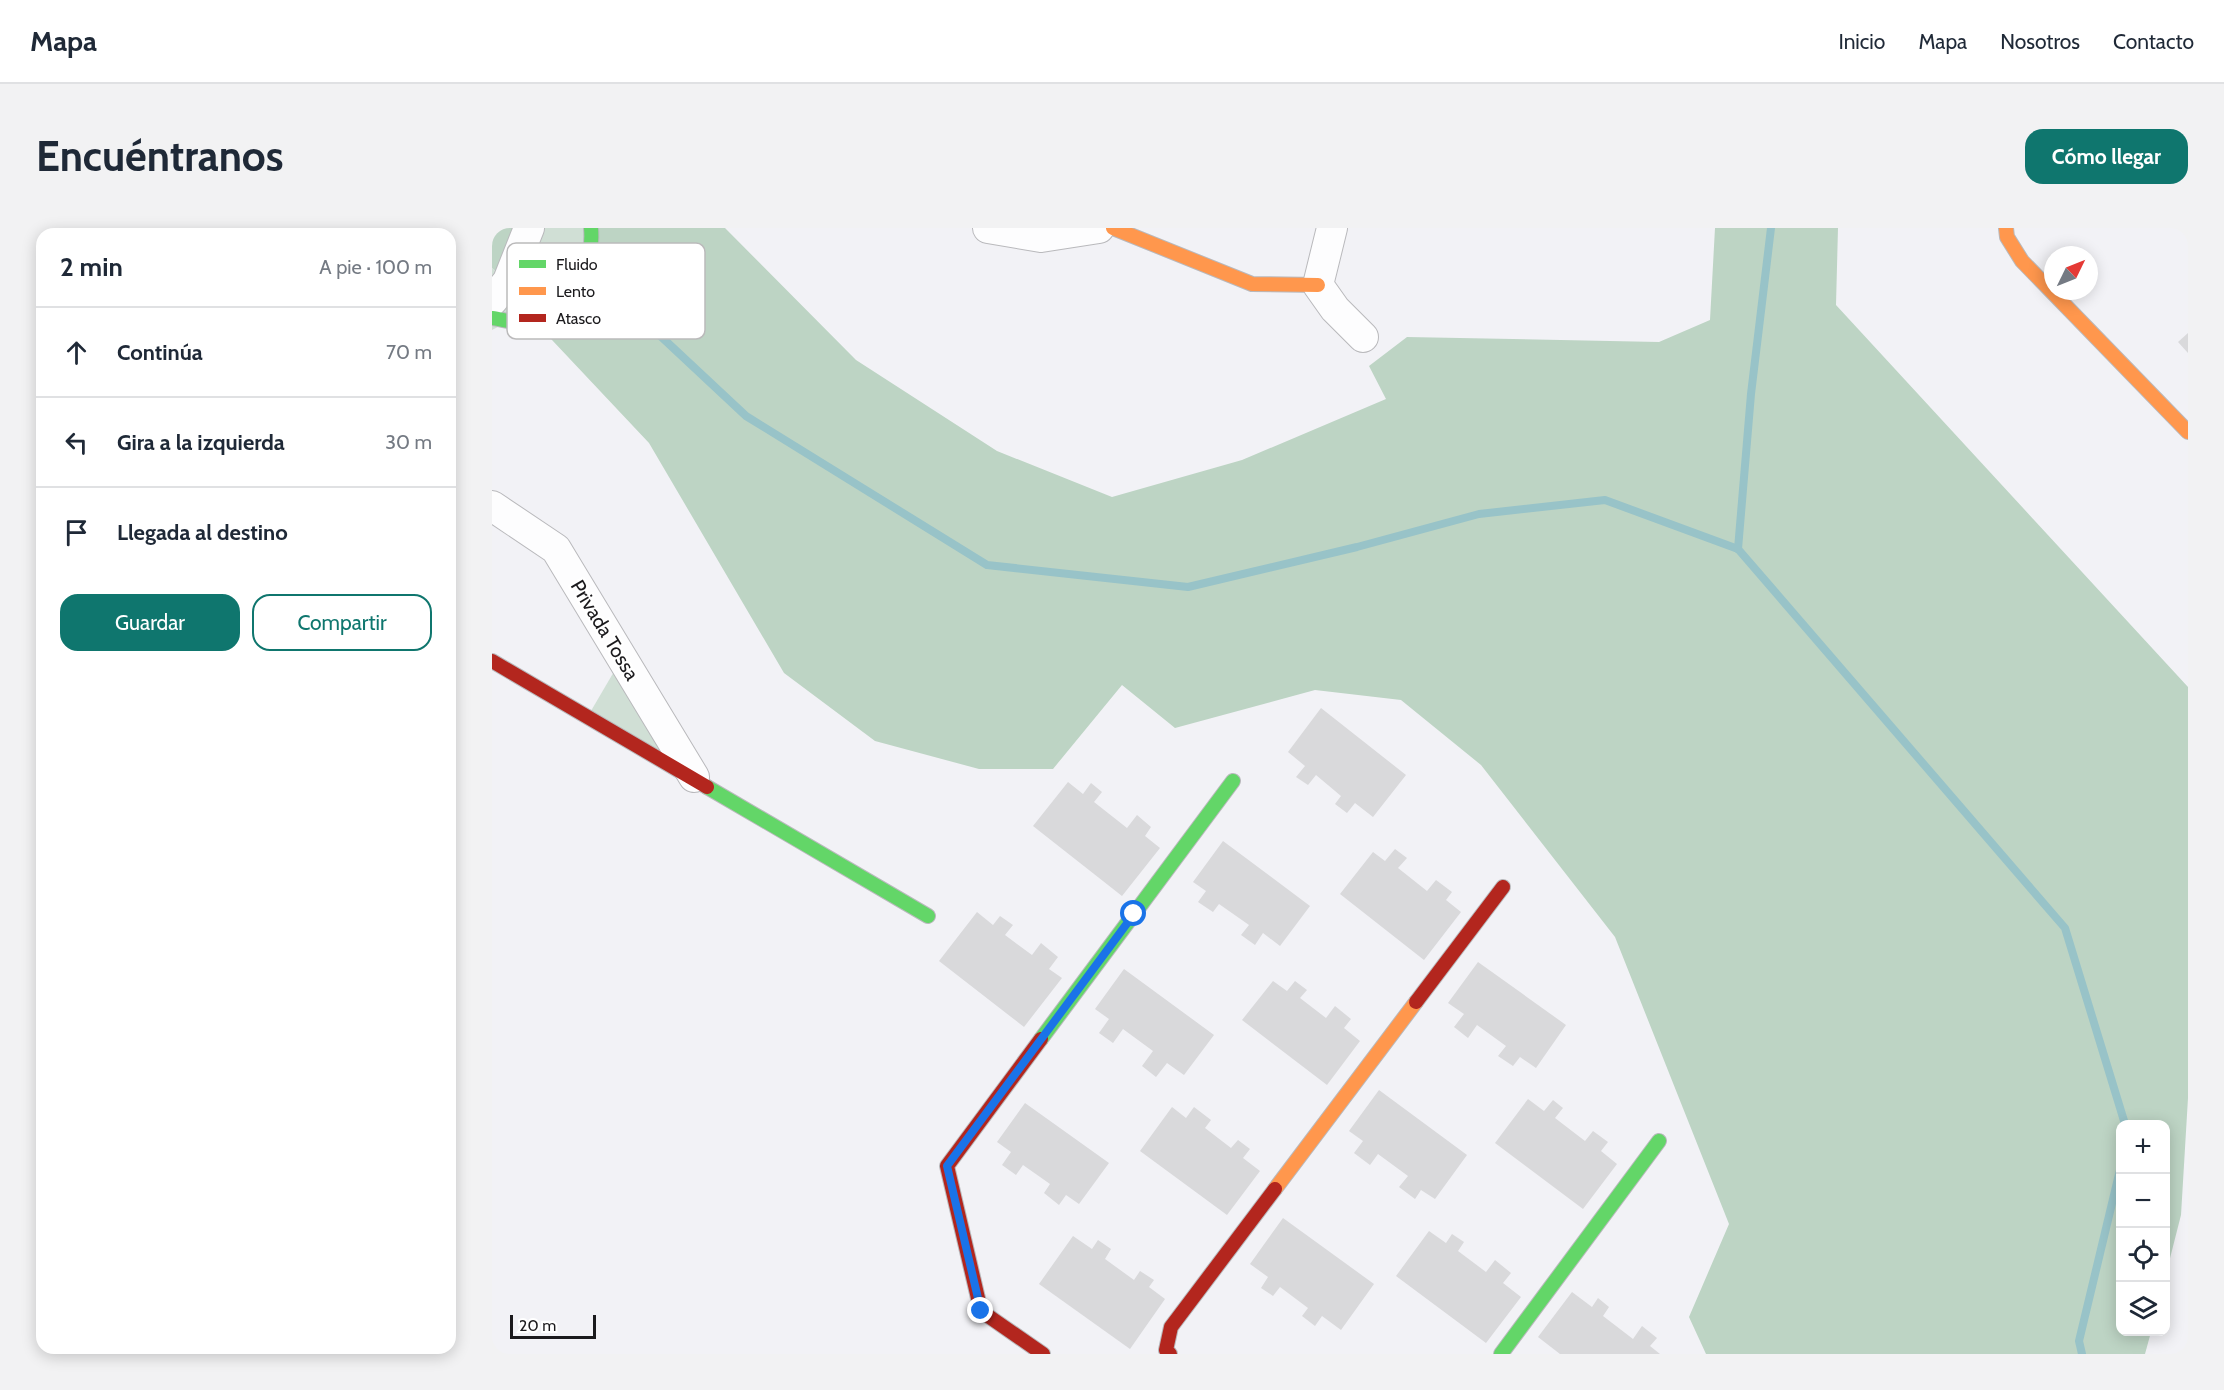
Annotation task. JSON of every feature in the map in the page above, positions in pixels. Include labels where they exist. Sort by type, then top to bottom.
[{"type":"street","points":[[523,243],[529,228]]},
{"type":"street","points":[[590,243],[591,228]]},
{"type":"street","points":[[988,228],[1041,237],[1099,228]]},
{"type":"street","points":[[1113,228],[1252,284],[1318,285]]},
{"type":"street","points":[[1332,228],[1318,285],[1335,309],[1363,337]]},
{"type":"street","points":[[2006,228],[2007,237],[2022,261],[2188,432]]},
{"type":"street","points":[[492,301],[507,282]]},
{"type":"street","points":[[492,318],[507,320]]},
{"type":"street","name":"Privada Tossa","points":[[492,506],[556,549],[694,777]]},
{"type":"street","name":"Privada Tossa","points":[[492,661],[694,777],[928,916]]},
{"type":"street","points":[[1043,1354],[981,1311],[947,1166],[1233,781]]},
{"type":"street","points":[[1170,1354],[1166,1350],[1171,1327],[1503,887]]},
{"type":"street","points":[[1501,1354],[1659,1141]]},
{"type":"shaded area","points":[[529,228],[591,228],[588,243],[523,243]]},
{"type":"shaded area","points":[[492,268],[507,281],[507,322],[492,330]]},
{"type":"shaded area","points":[[622,658],[694,777],[588,716]]},
{"type":"green space","points":[[492,228],[529,228],[523,243],[507,243],[507,280],[492,268]]},
{"type":"green space","points":[[591,228],[725,228],[856,360],[997,451],[1112,497],[1242,460],[1386,399],[1369,366],[1407,337],[1659,342],[1710,320],[1715,228],[1838,228],[1836,305],[2188,687],[2188,1098],[2181,1215],[2170,1258],[2170,1120],[2116,1120],[2116,1336],[2150,1336],[2145,1354],[1706,1354],[1689,1317],[1729,1224],[1615,937],[1481,765],[1401,700],[1315,690],[1175,728],[1122,685],[1053,769],[979,769],[875,741],[784,673],[649,443],[551,339],[705,339],[705,243],[585,243]]},
{"type":"building","points":[[2188,333],[2188,353],[2178,342]]},
{"type":"building","points":[[1321,708],[1406,775],[1373,817],[1355,803],[1347,813],[1335,804],[1341,796],[1316,775],[1308,785],[1296,777],[1305,766],[1288,752]]},
{"type":"building","points":[[1068,782],[1083,794],[1091,783],[1102,792],[1094,802],[1127,828],[1137,815],[1151,827],[1145,836],[1160,848],[1122,896],[1033,826]]},
{"type":"building","points":[[1223,841],[1310,906],[1280,946],[1263,933],[1255,945],[1241,935],[1249,925],[1219,904],[1213,912],[1198,902],[1206,891],[1193,882]]},
{"type":"building","points":[[1395,849],[1407,858],[1398,868],[1427,891],[1436,880],[1452,892],[1446,900],[1461,912],[1424,960],[1340,894],[1373,852],[1385,861]]},
{"type":"building","points":[[977,912],[993,925],[1000,916],[1013,925],[1005,935],[1032,955],[1041,943],[1058,957],[1049,969],[1062,978],[1024,1027],[939,961]]},
{"type":"building","points":[[1478,962],[1566,1025],[1536,1068],[1520,1057],[1513,1066],[1498,1056],[1506,1046],[1477,1025],[1468,1038],[1454,1027],[1464,1014],[1448,1003]]},
{"type":"building","points":[[1124,969],[1214,1035],[1184,1075],[1167,1063],[1156,1077],[1142,1066],[1153,1051],[1123,1029],[1113,1043],[1099,1033],[1109,1019],[1095,1009]]},
{"type":"building","points":[[1273,981],[1287,991],[1295,981],[1307,990],[1300,998],[1326,1018],[1335,1006],[1351,1019],[1344,1028],[1360,1041],[1327,1085],[1242,1020]]},
{"type":"building","points":[[1379,1090],[1467,1155],[1435,1199],[1421,1190],[1415,1199],[1399,1187],[1408,1176],[1378,1154],[1370,1165],[1354,1153],[1363,1141],[1349,1131]]},
{"type":"building","points":[[1528,1099],[1544,1111],[1553,1100],[1563,1108],[1555,1118],[1585,1141],[1593,1131],[1608,1142],[1601,1151],[1617,1164],[1583,1209],[1495,1143]]},
{"type":"building","points":[[1025,1103],[1109,1163],[1079,1204],[1066,1195],[1059,1205],[1044,1193],[1050,1184],[1023,1165],[1016,1175],[1002,1165],[1011,1152],[997,1142]]},
{"type":"building","points":[[1172,1107],[1186,1118],[1194,1107],[1211,1120],[1205,1128],[1231,1148],[1238,1140],[1250,1149],[1243,1158],[1260,1171],[1227,1215],[1140,1151]]},
{"type":"building","points":[[1283,1218],[1374,1284],[1341,1330],[1322,1316],[1315,1326],[1302,1316],[1308,1308],[1280,1287],[1273,1296],[1261,1288],[1268,1277],[1250,1264]]},
{"type":"building","points":[[1429,1231],[1446,1243],[1452,1234],[1464,1242],[1458,1251],[1486,1272],[1495,1260],[1511,1273],[1503,1283],[1521,1297],[1486,1343],[1396,1276]]},
{"type":"building","points":[[1073,1236],[1092,1249],[1098,1240],[1111,1249],[1105,1259],[1134,1280],[1140,1271],[1154,1280],[1149,1287],[1165,1299],[1130,1349],[1039,1284]]},
{"type":"building","points":[[1572,1292],[1592,1307],[1598,1298],[1609,1307],[1603,1316],[1633,1339],[1642,1326],[1657,1338],[1650,1346],[1660,1354],[1560,1354],[1538,1337]]},
{"type":"waterway","points":[[1738,549],[1751,394],[1771,228]]},
{"type":"waterway","points":[[664,339],[746,416],[987,565],[1188,587],[1357,547],[1479,514],[1605,500],[1738,549],[2065,928],[2124,1120]]},
{"type":"waterway","points":[[2082,1354],[2079,1341],[2119,1174]]},
{"type":"traffic: fast","points":[[591,228],[591,243]]},
{"type":"traffic: fast","points":[[492,318],[507,321]]},
{"type":"traffic: fast","points":[[1041,1039],[1233,781]]},
{"type":"traffic: fast","points":[[707,787],[928,916]]},
{"type":"traffic: fast","points":[[1501,1354],[1659,1141]]},
{"type":"traffic: slow","points":[[1113,228],[1252,284],[1318,285]]},
{"type":"traffic: slow","points":[[2006,228],[2007,237],[2022,261],[2188,432]]},
{"type":"traffic: slow","points":[[1275,1189],[1416,1002]]},
{"type":"traffic: jam","points":[[492,661],[707,787]]},
{"type":"traffic: jam","points":[[1416,1002],[1503,887]]},
{"type":"traffic: jam","points":[[1041,1039],[947,1166],[981,1311],[1043,1354]]},
{"type":"traffic: jam","points":[[1170,1354],[1166,1350],[1171,1327],[1275,1189]]},
{"type":"route","points":[[981,1311],[947,1166],[1134,914]]}]
